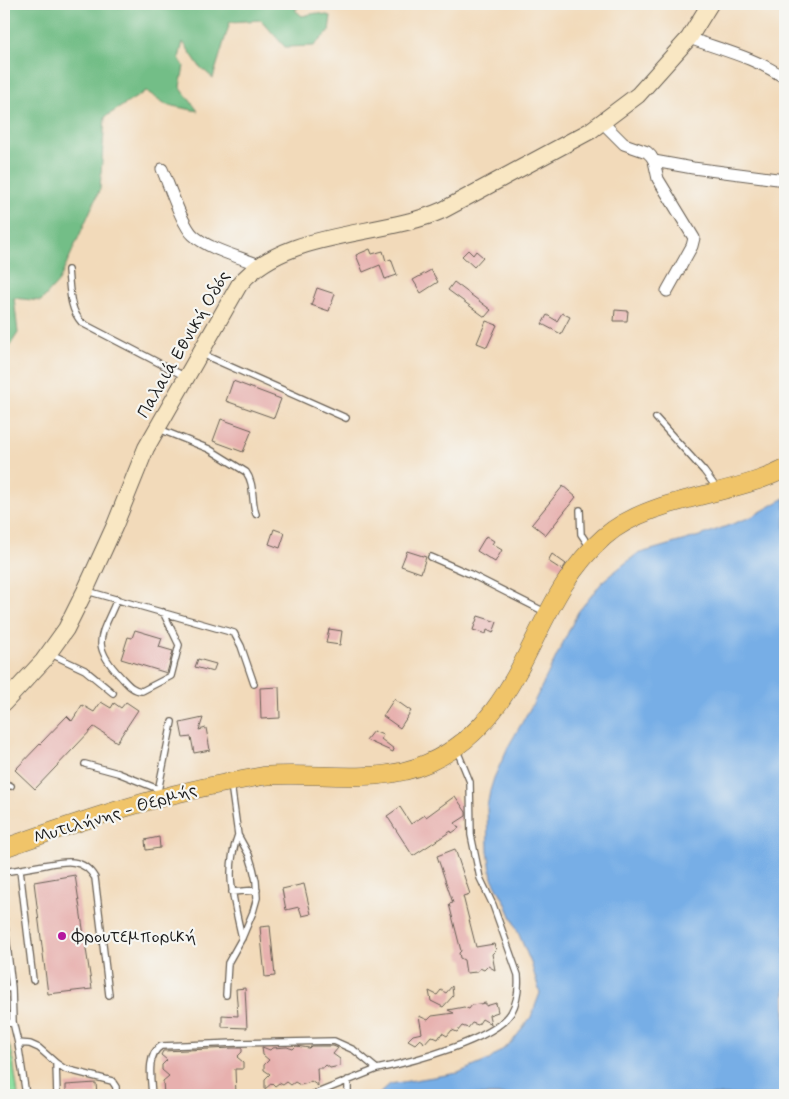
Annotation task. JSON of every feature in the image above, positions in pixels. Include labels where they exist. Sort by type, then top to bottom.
[{"type":"main road","name":"Παλαιά Εθνική Οδός","points":[[4,703],[12,687],[50,653],[66,629],[115,525],[146,448],[239,286],[248,274],[259,265],[299,247],[426,218],[603,122],[638,96],[689,38],[710,4]]},
{"type":"main road","name":"Μυτιλήνης - Θερμής","points":[[4,848],[158,793],[263,776],[381,775],[407,771],[421,766],[456,748],[472,735],[494,712],[511,686],[558,593],[591,548],[606,535],[620,525],[649,511],[771,476],[785,469]]},
{"type":"street","points":[[689,38],[754,60],[768,66],[785,78]]},
{"type":"street","points":[[603,122],[624,144],[647,152],[654,161],[658,179],[694,238],[692,246],[667,291]]},
{"type":"street","points":[[654,161],[785,180]]},
{"type":"street","points":[[162,169],[184,223],[192,234],[213,246],[259,265]]},
{"type":"lane","points":[[68,270],[72,306],[75,315],[82,323],[186,377]]},
{"type":"lane","points":[[200,353],[346,418]]},
{"type":"lane","points":[[656,418],[704,471],[719,491]]},
{"type":"lane","points":[[157,428],[209,449],[246,472],[250,477],[252,505],[256,514]]},
{"type":"lane","points":[[580,510],[581,534],[591,548]]},
{"type":"lane","points":[[431,557],[470,574],[547,613]]},
{"type":"lane","points":[[85,591],[234,633],[242,646],[254,684]]},
{"type":"lane","points":[[117,599],[102,634],[100,647],[102,653],[112,666],[129,686],[137,691],[142,691],[171,676],[178,645],[163,612]]},
{"type":"lane","points":[[50,653],[85,670],[113,693]]},
{"type":"lane","points":[[85,764],[118,773],[158,793],[172,722]]},
{"type":"lane","points":[[312,1095],[377,1069],[415,1061],[450,1049],[503,1022],[511,1013],[516,1003],[519,987],[518,975],[493,905],[480,878],[471,835],[470,782],[456,748]]},
{"type":"lane","points":[[226,995],[228,963],[242,938],[256,905],[257,890],[249,855],[238,835],[231,782]]},
{"type":"lane","points":[[4,783],[11,786]]},
{"type":"lane","points":[[238,835],[231,856],[230,867],[232,892],[242,938]]},
{"type":"lane","points":[[4,872],[64,861],[82,864],[91,870],[95,878],[109,995]]},
{"type":"lane","points":[[20,870],[33,980]]},
{"type":"lane","points":[[232,892],[257,890]]},
{"type":"lane","points":[[4,918],[12,988],[13,1022],[26,1095]]},
{"type":"lane","points":[[4,989],[12,988]]},
{"type":"lane","points":[[4,1024],[13,1022]]},
{"type":"lane","points":[[152,1095],[151,1064],[157,1049],[166,1046],[334,1041],[354,1050],[377,1069]]},
{"type":"lane","points":[[18,1043],[30,1044],[39,1048],[65,1069],[112,1080],[116,1087],[116,1095]]},
{"type":"lane","points":[[56,1063],[57,1095]]},
{"type":"lane","points":[[348,1080],[348,1095]]},
{"type":"green space","points":[[4,4],[303,4],[295,10],[302,16],[317,13],[331,16],[329,31],[314,46],[285,47],[261,20],[230,22],[213,78],[200,67],[183,42],[179,58],[184,66],[180,87],[198,111],[167,105],[146,91],[105,117],[100,189],[59,281],[41,301],[14,298],[18,333],[4,355]]},
{"type":"green space","points":[[4,1035],[12,1053],[18,1095],[4,1095]]},
{"type":"water","points":[[785,498],[785,1095],[378,1095],[390,1084],[458,1073],[489,1060],[512,1042],[531,1017],[540,993],[531,963],[506,904],[492,878],[488,851],[487,807],[494,778],[508,747],[535,700],[578,612],[604,580],[637,554],[703,535],[751,517]]},
{"type":"building","points":[[370,249],[372,254],[383,251],[386,261],[391,259],[397,275],[385,279],[380,265],[363,272],[356,255]]},
{"type":"building","points":[[468,250],[473,255],[476,251],[483,257],[474,267],[462,256]]},
{"type":"building","points":[[431,270],[438,282],[421,293],[413,280]]},
{"type":"building","points":[[454,282],[491,310],[485,317],[448,290]]},
{"type":"building","points":[[317,288],[335,294],[329,311],[311,305]]},
{"type":"building","points":[[615,310],[628,311],[627,321],[614,321]]},
{"type":"building","points":[[562,313],[570,317],[561,334],[542,324],[547,315],[557,321]]},
{"type":"building","points":[[486,321],[497,325],[487,347],[477,343]]},
{"type":"building","points":[[233,381],[281,399],[274,418],[226,401]]},
{"type":"building","points":[[221,419],[252,430],[243,452],[213,441]]},
{"type":"building","points":[[563,486],[576,497],[546,535],[532,524]]},
{"type":"building","points":[[274,529],[285,533],[280,548],[269,544]]},
{"type":"building","points":[[486,536],[494,541],[492,544],[502,550],[495,562],[477,551]]},
{"type":"building","points":[[407,551],[426,557],[421,573],[401,566]]},
{"type":"building","points":[[552,554],[566,564],[562,570],[548,561]]},
{"type":"building","points":[[478,616],[497,622],[493,633],[487,630],[486,634],[473,630]]},
{"type":"building","points":[[329,629],[342,631],[340,645],[326,643]]},
{"type":"building","points":[[135,630],[162,638],[159,647],[173,651],[167,673],[121,659],[128,637],[132,638]]},
{"type":"building","points":[[198,659],[216,664],[213,672],[195,667]]},
{"type":"building","points":[[279,687],[280,718],[261,719],[260,688]]},
{"type":"building","points":[[394,699],[411,711],[400,728],[383,716]]},
{"type":"building","points":[[101,702],[111,708],[114,703],[121,708],[126,702],[138,710],[117,742],[94,727],[35,789],[15,770],[67,716],[72,721],[82,705],[94,712]]},
{"type":"building","points":[[203,718],[199,730],[206,728],[210,750],[194,753],[191,737],[183,738],[180,723]]},
{"type":"building","points":[[373,731],[383,735],[381,739],[394,749],[393,752],[366,740]]},
{"type":"building","points":[[455,796],[466,812],[466,816],[455,823],[459,828],[452,833],[451,831],[413,856],[387,816],[400,807],[411,824],[425,815],[426,817]]},
{"type":"building","points":[[159,837],[160,848],[146,850],[145,840]]},
{"type":"building","points":[[455,849],[470,894],[463,896],[476,947],[494,944],[496,950],[492,954],[495,970],[488,966],[484,970],[480,968],[477,972],[466,973],[464,960],[460,958],[459,953],[461,951],[449,904],[453,903],[437,856]]},
{"type":"building","name":"Φρουτεμπορική","points":[[75,875],[92,989],[48,994],[34,882]]},
{"type":"building","points":[[304,884],[311,914],[302,916],[299,907],[286,910],[282,889]]},
{"type":"building","points":[[270,926],[275,976],[265,977],[260,927]]},
{"type":"building","points":[[452,986],[453,996],[443,1007],[431,1001],[429,991],[437,995],[441,990],[446,993]]},
{"type":"building","points":[[245,988],[247,1028],[222,1027],[222,1015],[238,1016],[236,989]]},
{"type":"building","points":[[486,1003],[486,1006],[496,1003],[498,1012],[489,1015],[491,1024],[482,1019],[478,1025],[472,1023],[468,1028],[462,1026],[457,1032],[452,1030],[447,1036],[442,1033],[438,1039],[431,1036],[424,1044],[420,1039],[415,1044],[408,1040],[413,1035],[422,1033],[419,1016],[428,1020],[432,1016],[454,1013],[448,1010],[464,1007],[469,1009],[472,1005]]},
{"type":"building","points":[[296,1046],[309,1048],[311,1046],[333,1046],[338,1048],[333,1054],[340,1059],[340,1066],[330,1068],[326,1065],[323,1068],[317,1068],[318,1086],[311,1081],[300,1085],[295,1082],[291,1085],[287,1082],[283,1085],[279,1083],[275,1086],[272,1083],[265,1089],[265,1079],[270,1074],[264,1070],[264,1065],[269,1060],[263,1055],[262,1047],[270,1050],[272,1048],[287,1047],[293,1049]]},
{"type":"building","points":[[242,1048],[242,1052],[237,1057],[243,1062],[243,1069],[235,1069],[236,1095],[164,1095],[163,1081],[169,1076],[162,1070],[162,1065],[167,1060],[161,1055],[163,1051]]},
{"type":"building","points":[[96,1083],[97,1095],[66,1095],[66,1085]]},
{"type":"place","name":"Φρουτεμπορική","points":[[62,936]]}]
